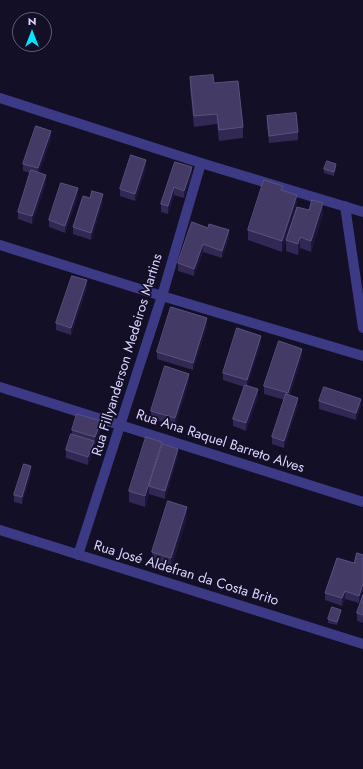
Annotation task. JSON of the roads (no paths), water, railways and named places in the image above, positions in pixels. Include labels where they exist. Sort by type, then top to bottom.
[{"type":"street","points":[[0,98],[201,163],[363,212]]},
{"type":"street","name":"Rua Fillyanderson Medeiros Martins","points":[[78,555],[162,296],[201,163]]},
{"type":"street","points":[[345,206],[363,328]]},
{"type":"street","points":[[0,245],[162,296],[363,356]]},
{"type":"street","name":"Rua Ana Raquel Barreto Alves","points":[[0,387],[363,502]]},
{"type":"street","name":"Rua José Aldefran da Costa Brito","points":[[0,530],[363,644]]}]
